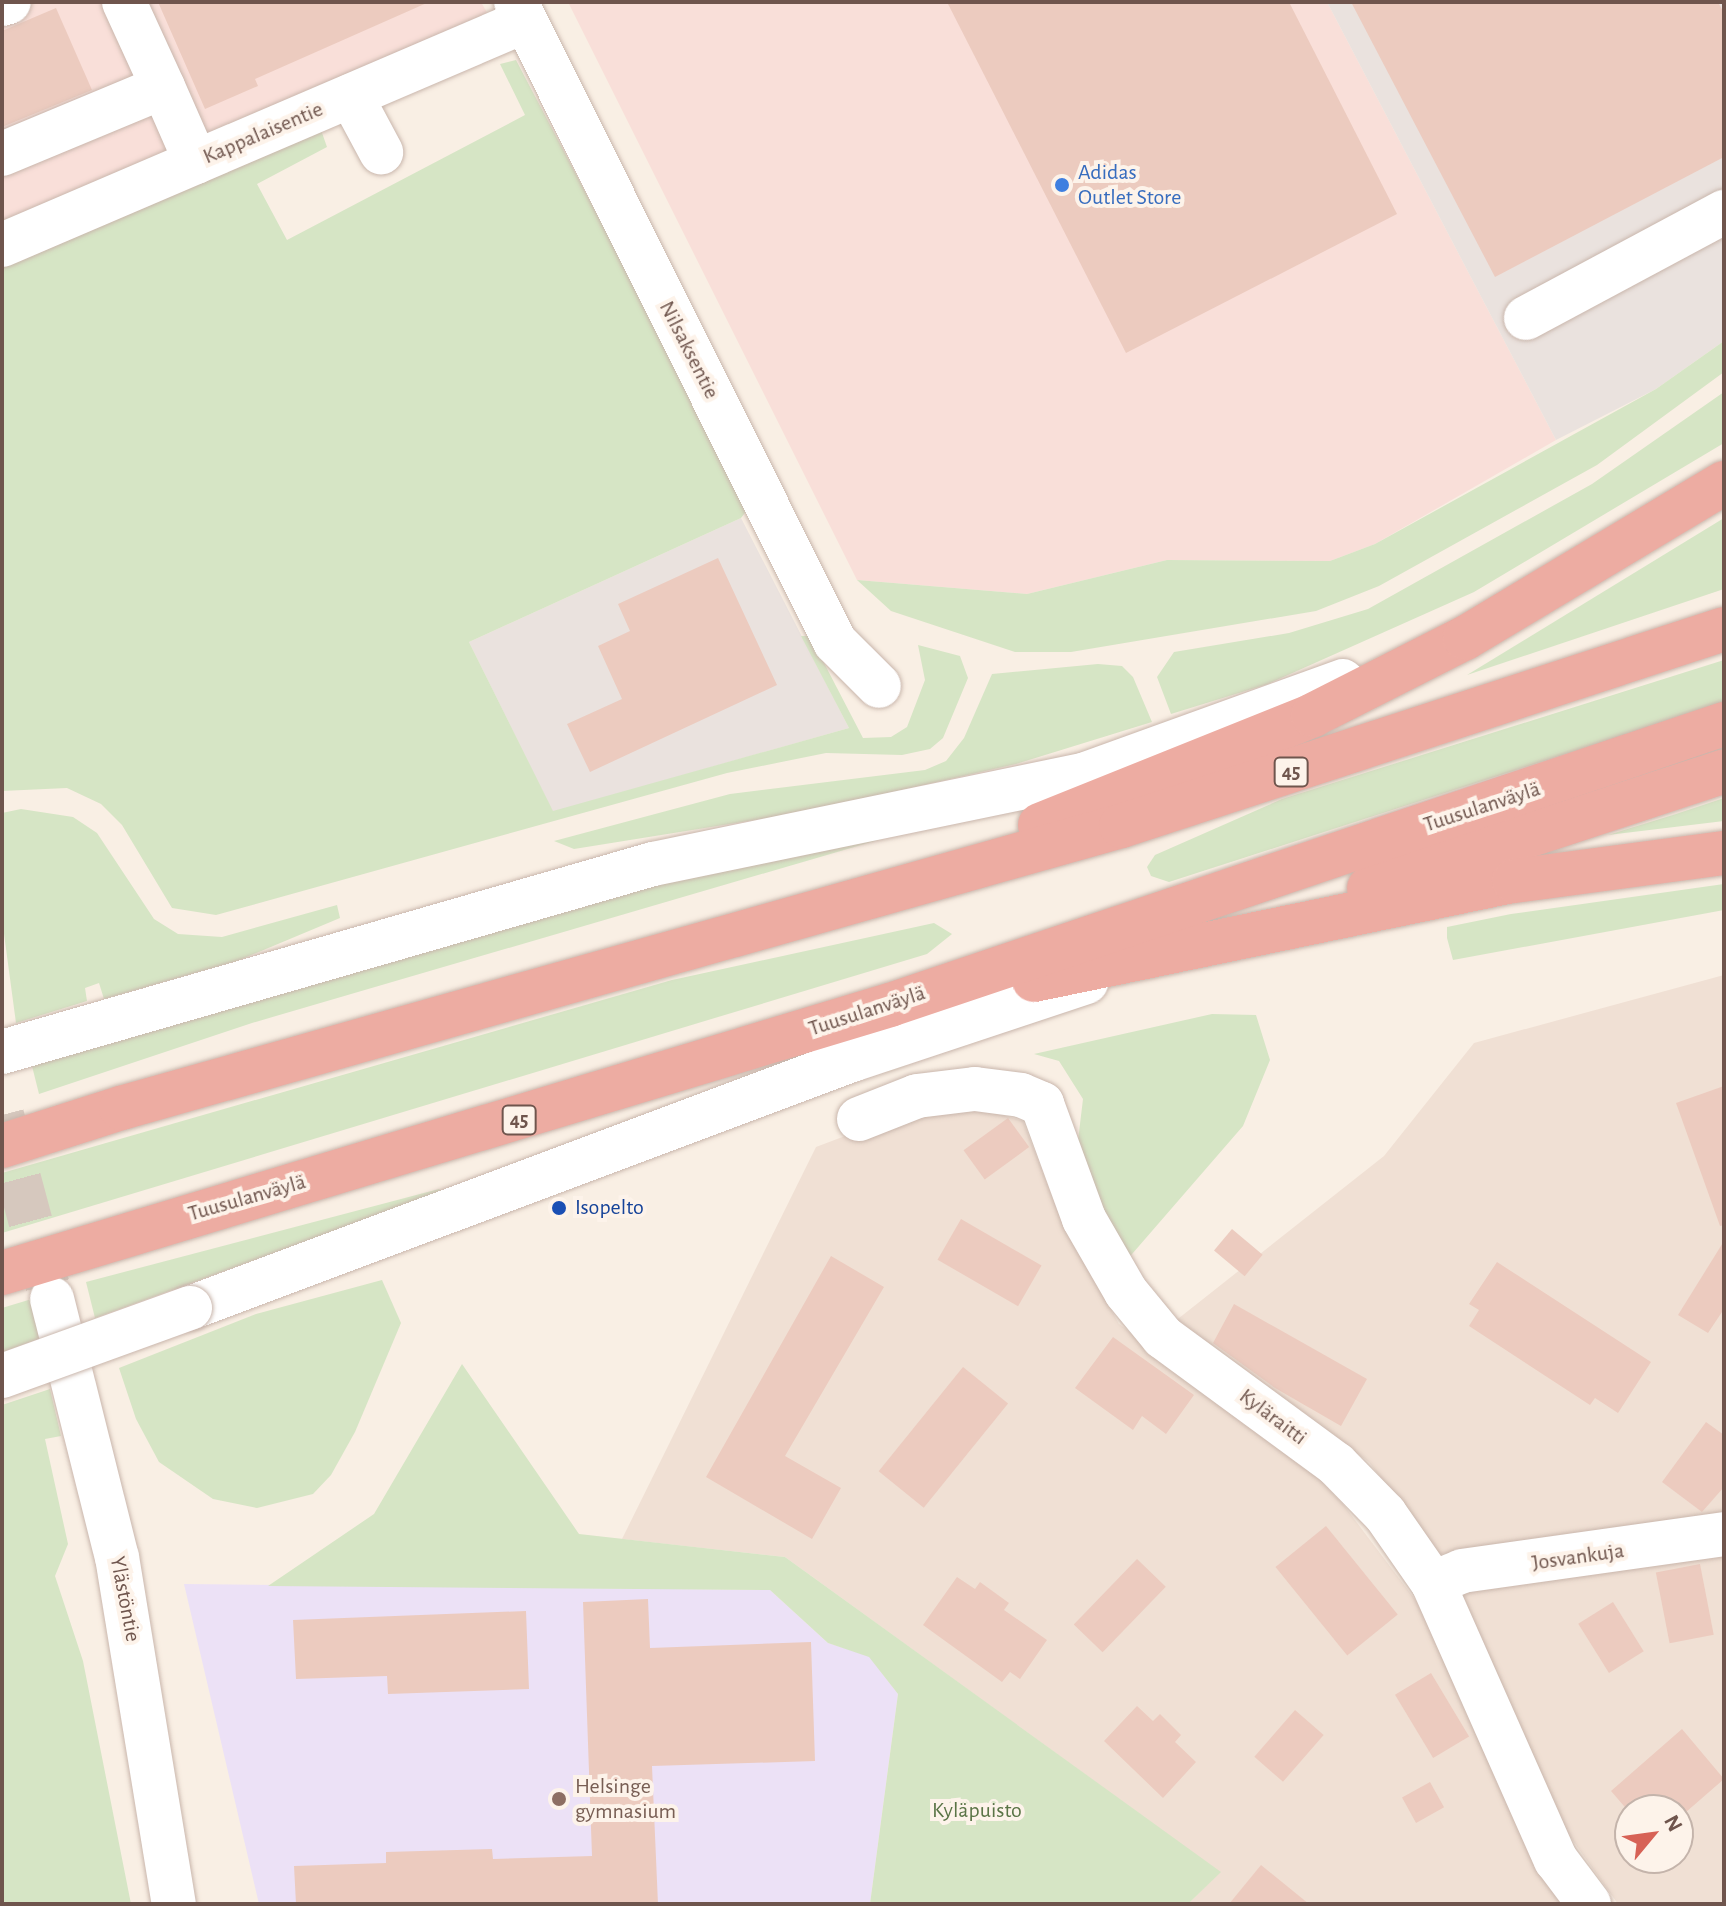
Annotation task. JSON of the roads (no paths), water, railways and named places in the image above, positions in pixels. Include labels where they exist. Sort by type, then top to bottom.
[{"type":"highway","points":[[854,904],[1313,715],[1465,638],[1724,483]]},
{"type":"highway","name":"45","points":[[2,1146],[121,1108],[854,904],[1121,826],[1633,663],[1724,629]]},
{"type":"highway","name":"Tuusulanväylä","points":[[2,1273],[890,1005],[1724,724]]},
{"type":"highway","points":[[1162,957],[1724,771]]},
{"type":"highway","points":[[890,1005],[1162,957],[1514,881],[1724,853]]},
{"type":"street","points":[[2,4],[9,2]]},
{"type":"street","points":[[124,2],[196,162]]},
{"type":"street","name":"Kappalaisentie","points":[[2,245],[351,96],[520,12]]},
{"type":"street","name":"Nilsaksentie","points":[[520,12],[835,642],[879,686]]},
{"type":"street","points":[[2,154],[163,87]]},
{"type":"street","points":[[351,96],[381,152]]},
{"type":"street","points":[[1526,318],[1724,212]]},
{"type":"street","points":[[2,1052],[653,864],[1086,774],[1465,638]]},
{"type":"street","points":[[2,1376],[852,1060],[1162,957]]},
{"type":"street","name":"Kyläraitti","points":[[859,1119],[917,1096],[975,1089],[1021,1095],[1042,1104],[1084,1219],[1126,1292],[1163,1337],[1336,1464],[1385,1514],[1433,1583],[1556,1860],[1589,1904]]},
{"type":"street","name":"Ylästöntie","points":[[52,1299],[117,1557],[174,1904]]},
{"type":"street","name":"Josvankuja","points":[[1433,1583],[1462,1571],[1724,1534]]},
{"type":"tunnel","points":[[2,1115],[51,1298]]},
{"type":"place","name":"Adidas Outlet Store","points":[[1062,185]]},
{"type":"place","name":"Isopelto","points":[[559,1208]]},
{"type":"place","name":"Helsinge gymnasium","points":[[559,1799]]},
{"type":"park label","name":"Kyläpuisto","points":[[977,1811]]}]
